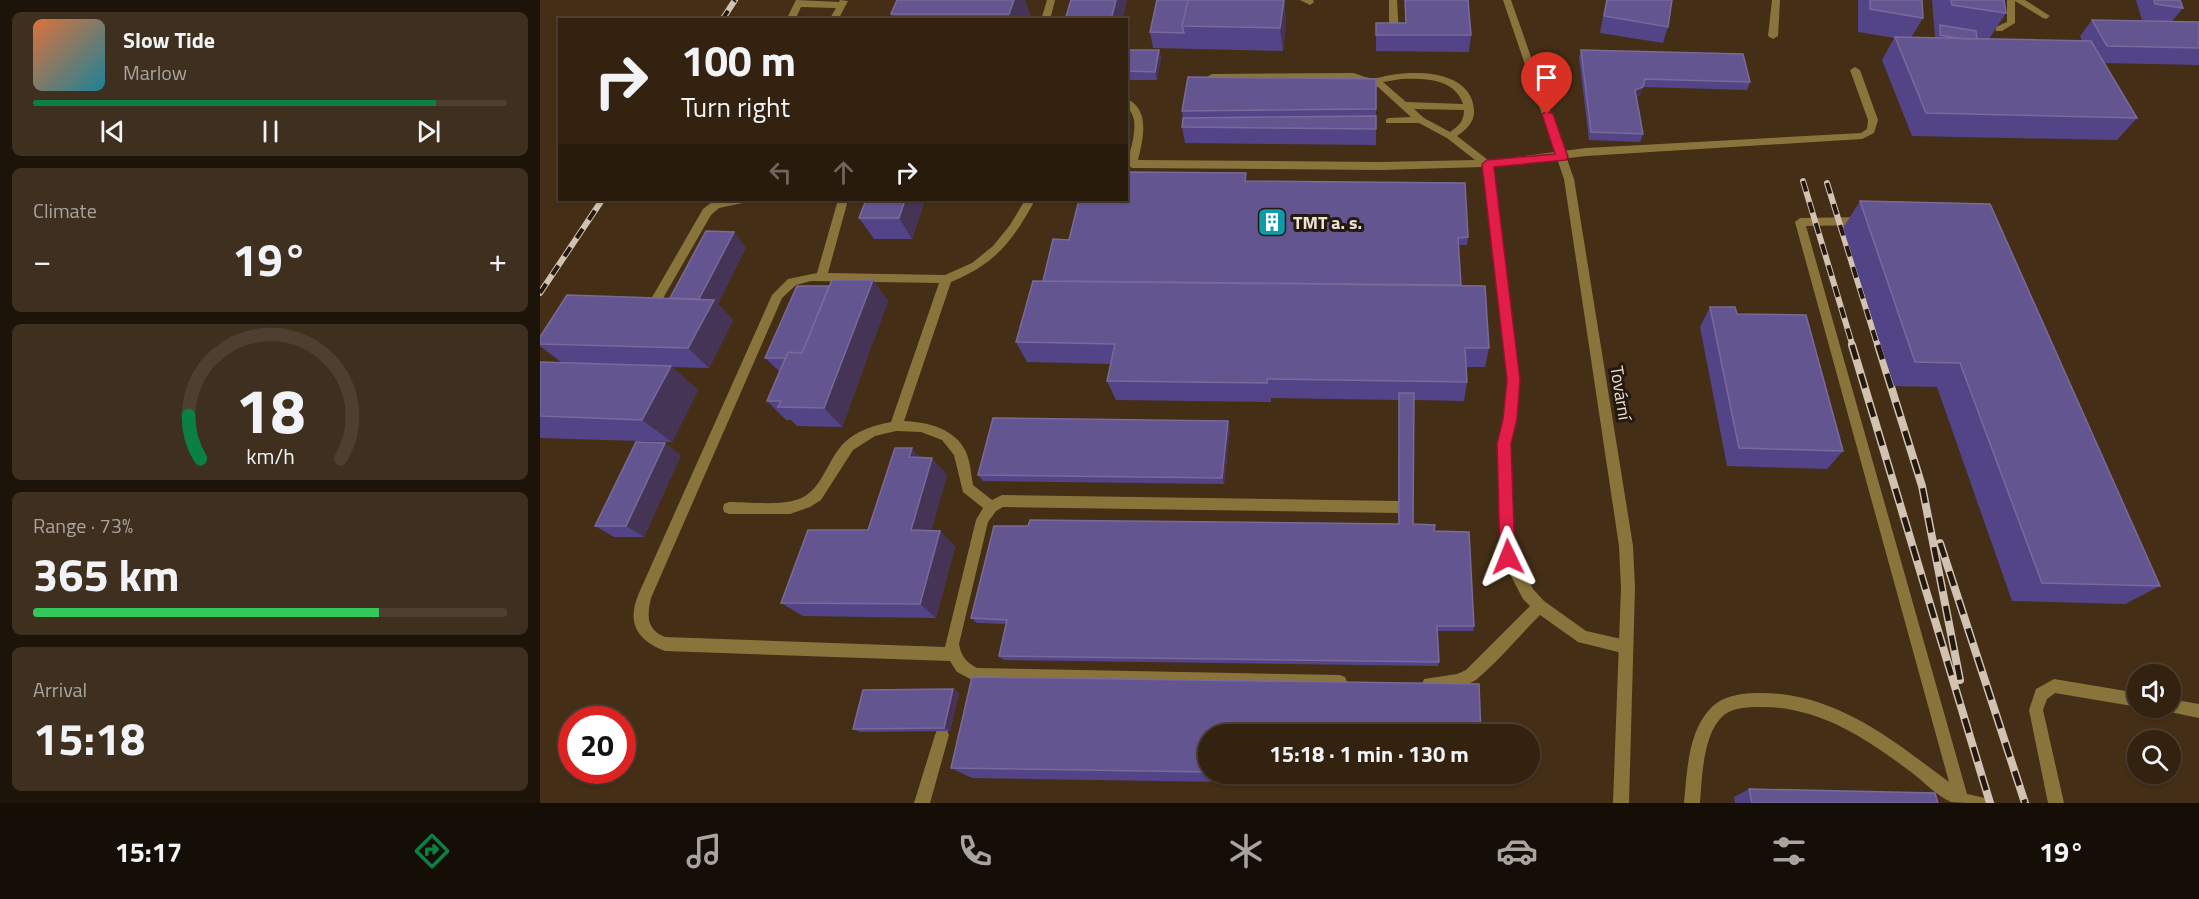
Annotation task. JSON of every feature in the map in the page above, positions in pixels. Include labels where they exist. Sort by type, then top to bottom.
[{"type":"street","points":[[1046,18],[1051,0]]},
{"type":"street","points":[[1393,0],[1394,35]]},
{"type":"street","name":"Tovární","points":[[1507,0],[1562,157],[1576,213],[1626,546],[1628,568],[1621,803]]},
{"type":"street","points":[[1773,36],[1776,0]]},
{"type":"street","points":[[1999,29],[2011,23],[2011,0]]},
{"type":"street","points":[[2019,0],[2046,16]]},
{"type":"street","points":[[791,18],[799,2],[843,2],[834,18]]},
{"type":"street","points":[[1128,102],[1134,107],[1140,124],[1130,164],[1381,166],[1487,164],[1562,157],[1586,152],[1862,136],[1870,133],[1873,120],[1855,70]]},
{"type":"street","points":[[1212,77],[1353,76],[1376,81],[1398,76],[1442,80],[1466,94],[1470,113],[1466,124],[1450,136]]},
{"type":"street","points":[[1376,81],[1421,120],[1450,136],[1487,164],[1513,380],[1512,408],[1504,444],[1508,557],[1528,594],[1539,606],[1583,637],[1626,647]]},
{"type":"street","points":[[1406,105],[1469,107]]},
{"type":"street","points":[[1389,121],[1421,120]]},
{"type":"street","points":[[658,297],[707,212],[716,205],[734,201]]},
{"type":"street","points":[[821,277],[843,201]]},
{"type":"street","points":[[953,654],[682,647],[651,640],[642,629],[640,615],[644,598],[771,306],[792,282],[804,278],[821,277],[946,279],[970,270],[988,259],[1017,226],[1030,201]]},
{"type":"street","points":[[1873,221],[1800,222],[1962,802]]},
{"type":"street","points":[[896,426],[946,279]]},
{"type":"street","points":[[729,508],[790,508],[805,503],[816,496],[849,446],[872,431],[896,426],[921,427],[946,436],[960,453],[967,488],[991,507]]},
{"type":"street","points":[[1358,682],[976,675],[957,663],[952,644],[982,519],[991,507],[1002,501],[1399,507]]},
{"type":"street","points":[[1417,684],[1457,681],[1471,675],[1539,606]]},
{"type":"street","points":[[2056,803],[2036,710],[2041,694],[2054,686],[2127,698]]},
{"type":"street","points":[[1692,803],[1698,756],[1714,715],[1730,703],[1755,700],[1788,701],[1813,707],[1843,720],[1962,802],[1980,803]]},
{"type":"street","points":[[2181,708],[2199,711]]},
{"type":"street","points":[[922,803],[942,735]]},
{"type":"building","points":[[897,0],[1014,0],[1009,14],[891,14]]},
{"type":"building","points":[[1071,0],[1116,0],[1112,18],[1066,18]]},
{"type":"building","points":[[1157,0],[1188,0],[1182,26],[1184,33],[1150,32]]},
{"type":"building","points":[[1188,0],[1284,0],[1280,28],[1182,26]]},
{"type":"building","points":[[1405,0],[1468,0],[1471,35],[1376,35],[1376,23],[1406,23]]},
{"type":"building","points":[[1607,0],[1672,0],[1668,27],[1604,16]]},
{"type":"building","points":[[1870,0],[1922,0],[1923,18],[1870,9]]},
{"type":"building","points":[[1951,0],[2004,0],[2006,13],[1952,5]]},
{"type":"building","points":[[2154,0],[2180,0],[2183,8],[2155,4]]},
{"type":"building","points":[[2092,20],[2199,22],[2199,48],[2107,46]]},
{"type":"building","points":[[1940,25],[1976,31],[1977,39],[1940,35]]},
{"type":"building","points":[[1895,37],[2091,41],[2137,118],[1926,113]]},
{"type":"building","points":[[1128,50],[1159,50],[1155,72],[1128,71]]},
{"type":"building","points":[[1581,50],[1743,54],[1750,82],[1645,79],[1643,87],[1635,90],[1643,134],[1591,132]]},
{"type":"building","points":[[1188,77],[1376,79],[1376,109],[1182,111]]},
{"type":"building","points":[[1376,116],[1376,129],[1182,127],[1183,118]]},
{"type":"building","name":"TMT a. s.","points":[[1128,172],[1246,173],[1245,181],[1465,183],[1468,237],[1458,238],[1461,285],[1043,281],[1053,239],[1069,240],[1079,201],[1128,201]]},
{"type":"building","points":[[866,201],[905,201],[899,218],[859,218]]},
{"type":"building","points":[[1860,201],[1990,204],[2160,586],[2042,583],[1960,363],[1915,362]]},
{"type":"building","points":[[706,231],[734,232],[699,299],[670,298]]},
{"type":"building","points":[[832,280],[873,280],[824,408],[778,407],[781,401],[767,401],[788,352],[802,353]]},
{"type":"building","points":[[1033,281],[1485,286],[1489,348],[1465,348],[1467,382],[1267,379],[1267,383],[1107,381],[1115,344],[1016,342]]},
{"type":"building","points":[[797,286],[829,286],[802,353],[788,352],[786,358],[765,358]]},
{"type":"building","points":[[567,295],[714,300],[688,348],[540,344],[540,337]]},
{"type":"building","points":[[1710,307],[1735,307],[1737,314],[1806,315],[1843,451],[1739,448]]},
{"type":"building","points":[[540,362],[671,366],[642,420],[540,416]]},
{"type":"building","points":[[1399,393],[1414,393],[1413,524],[1435,525],[1434,531],[1469,532],[1474,626],[1437,626],[1439,662],[999,656],[1007,620],[971,618],[994,526],[1028,526],[1030,520],[1399,524]]},
{"type":"building","points":[[993,418],[1228,421],[1222,478],[978,475]]},
{"type":"building","points":[[636,442],[665,443],[626,526],[595,526]]},
{"type":"building","points":[[895,448],[912,448],[909,457],[932,458],[911,530],[940,531],[920,604],[781,603],[808,530],[868,530]]},
{"type":"building","points":[[972,677],[1479,684],[1481,724],[1198,724],[1198,772],[951,768]]},
{"type":"building","points":[[953,689],[944,728],[853,729],[863,690]]},
{"type":"building","points":[[1749,789],[1935,793],[1938,803],[1752,803]]},
{"type":"railway","points":[[723,18],[735,0]]},
{"type":"railway","points":[[1803,181],[1853,347]]},
{"type":"railway","points":[[1827,183],[1878,347]]},
{"type":"railway","points":[[540,293],[601,201]]},
{"type":"railway","points":[[1852,345],[1990,803]]},
{"type":"railway","points":[[1878,345],[1922,486],[1960,680]]},
{"type":"railway","points":[[1940,543],[2025,803]]},
{"type":"place","name":"TMT a. s.","points":[[1272,222]]},
{"type":"route","points":[[1508,557],[1504,444],[1514,398],[1487,164],[1562,157],[1547,114]]}]
